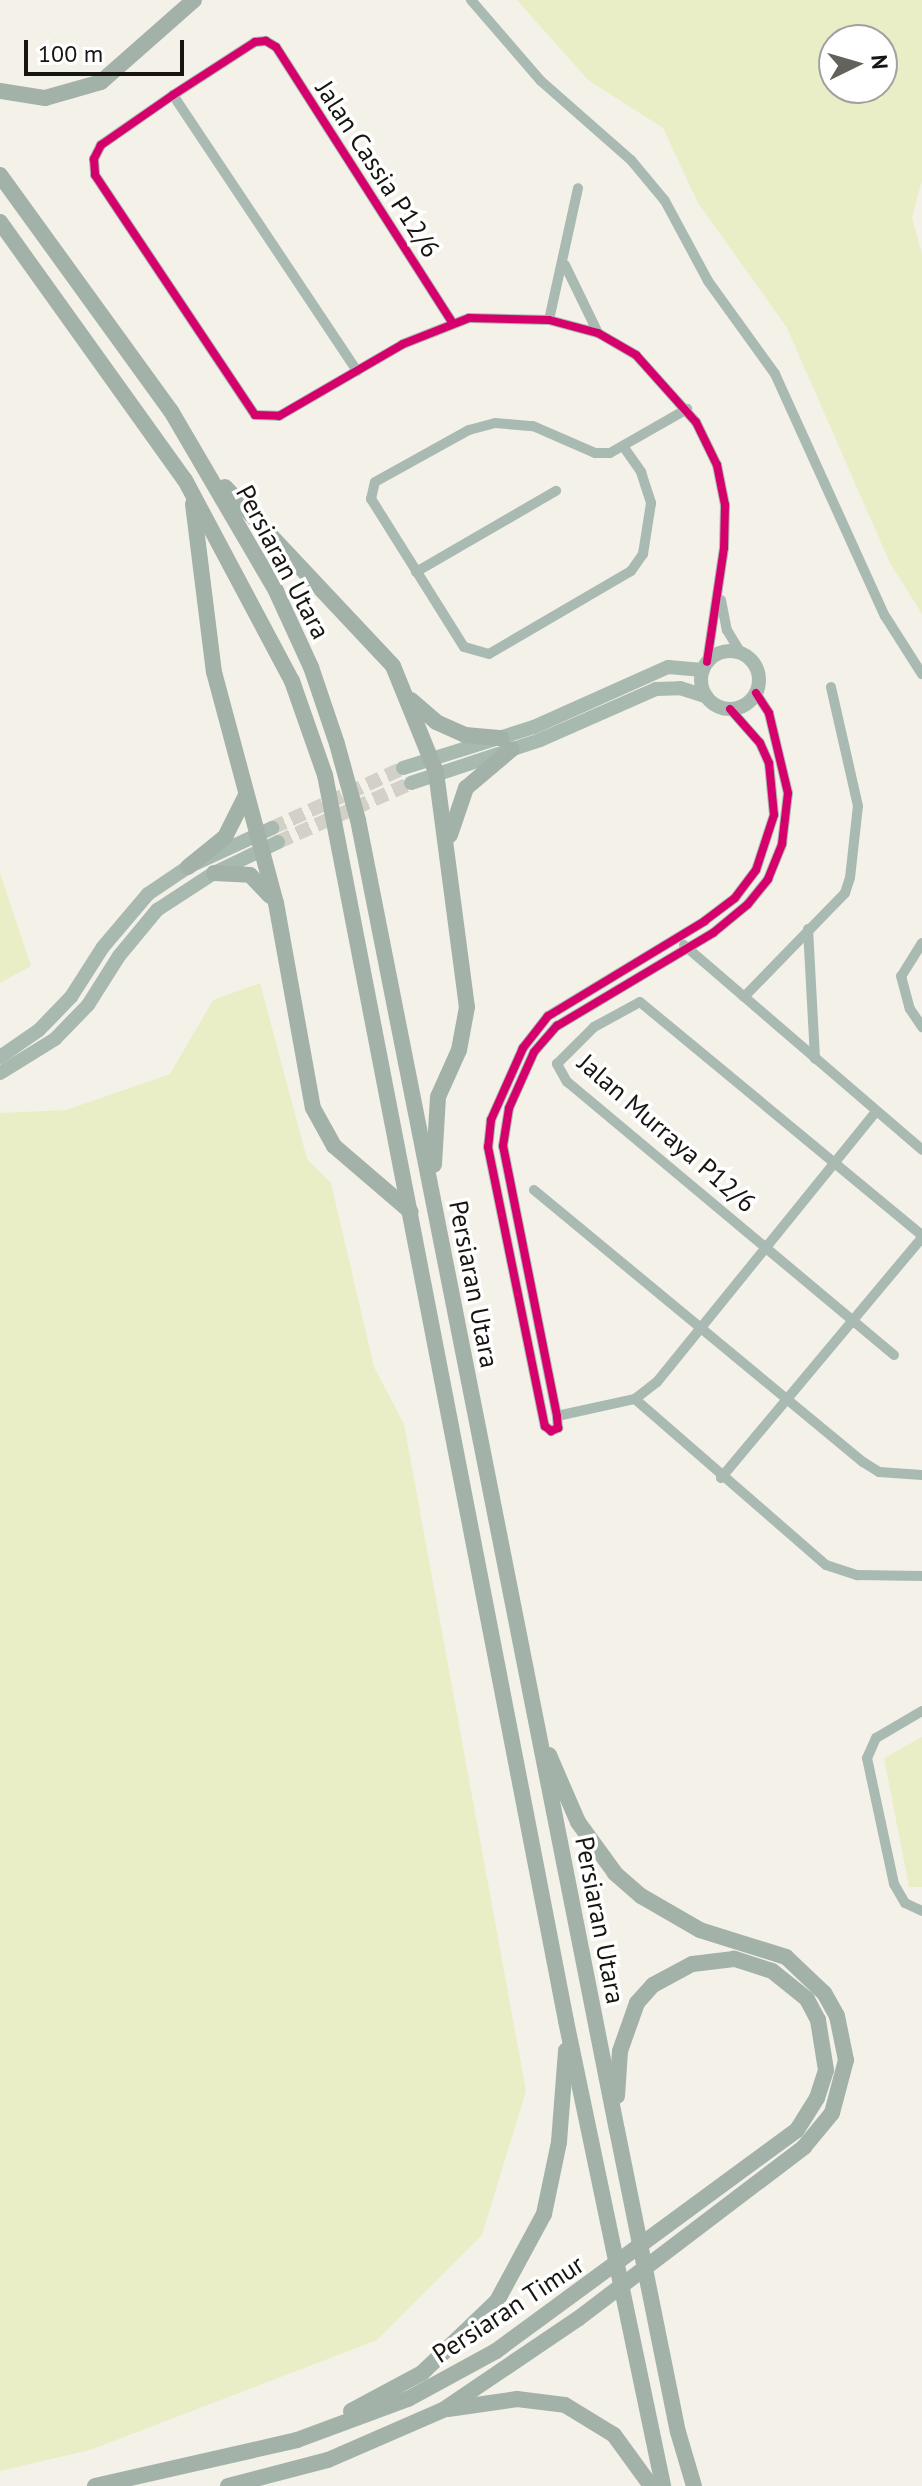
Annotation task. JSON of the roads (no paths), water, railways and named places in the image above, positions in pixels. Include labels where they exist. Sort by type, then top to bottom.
[{"type":"main road","points":[[0,91],[45,98],[101,82],[194,0]]},
{"type":"main road","name":"Persiaran Utara","points":[[0,175],[171,411],[276,591],[311,667],[337,744],[358,820],[617,2130],[678,2432],[694,2486]]},
{"type":"main road","name":"Persiaran Utara","points":[[0,222],[185,480],[292,681],[325,775],[566,2021],[663,2486]]},
{"type":"main road","points":[[171,411],[254,524],[378,645],[410,699],[433,764],[449,840],[467,1007],[462,1039],[433,1123],[433,1199]]},
{"type":"main road","points":[[185,480],[201,545],[214,672],[246,795],[267,839],[313,1108],[322,1130],[411,1212]]},
{"type":"main road","points":[[410,699],[436,722],[465,735],[507,744]]},
{"type":"main road","points":[[449,840],[466,788],[507,744]]},
{"type":"main road","points":[[188,867],[225,837],[246,795]]},
{"type":"main road","points":[[214,873],[250,875],[276,903]]},
{"type":"main road","name":"Persiaran Timur","points":[[228,2486],[328,2460],[443,2410],[579,2318],[683,2240],[804,2147],[832,2113],[846,2060],[837,2016],[824,1993],[786,1957],[686,1923],[641,1896],[615,1873],[578,1822],[536,1724]]},
{"type":"main road","name":"Persiaran Timur","points":[[95,2486],[297,2440],[408,2399],[496,2351],[681,2220],[797,2130],[817,2098],[826,2070],[818,2020],[799,1991],[752,1963],[712,1959],[672,1973],[637,2003],[628,2025],[620,2051],[617,2130]]},
{"type":"main road","points":[[297,2440],[422,2373],[497,2301],[544,2214],[559,2142],[566,2021]]},
{"type":"main road","points":[[443,2410],[517,2399],[565,2405],[614,2435],[651,2486]]},
{"type":"street","points":[[471,0],[534,75],[631,160],[665,201],[708,281],[775,374],[885,616],[922,674]]},
{"type":"street","name":"Jalan Cassia P12/6","points":[[173,95],[255,42],[266,41],[276,47],[452,322]]},
{"type":"street","points":[[357,371],[173,95],[101,145],[94,159],[95,175],[255,415],[279,416],[452,322],[491,316],[549,320],[598,333],[636,355],[687,409],[717,465],[725,505],[719,590],[705,666],[707,697]]},
{"type":"street","points":[[549,320],[565,265],[578,188]]},
{"type":"street","points":[[565,265],[598,333]]},
{"type":"street","points":[[623,446],[641,472],[651,503],[650,534],[631,571],[497,650],[480,654],[464,647],[371,499],[375,482],[457,436],[495,423],[546,430],[595,453],[623,446],[687,409]]},
{"type":"street","points":[[416,572],[556,491]]},
{"type":"street","points":[[403,768],[433,764],[507,744],[656,689],[680,688],[730,709],[760,743],[769,763],[774,795],[771,837],[756,870],[735,898],[679,937],[548,1016],[516,1061],[491,1120],[488,1147],[547,1429],[558,1428],[503,1146],[509,1108],[534,1052],[557,1026],[686,948],[748,904],[768,879],[782,844],[788,793],[783,766],[769,713],[756,693],[755,666],[741,653],[727,630],[719,590]]},
{"type":"street","points":[[507,744],[668,667],[705,666],[726,651],[741,653]]},
{"type":"street","points":[[744,997],[845,893],[858,826],[856,786],[831,687]]},
{"type":"street","points":[[730,709],[745,705],[756,693]]},
{"type":"street","points":[[411,783],[433,764]]},
{"type":"street","points":[[0,1057],[39,1030],[71,997],[103,947],[148,894],[188,867],[267,839]]},
{"type":"street","points":[[0,1073],[55,1039],[88,1005],[119,956],[157,910],[267,839]]},
{"type":"street","points":[[808,929],[815,1059]]},
{"type":"street","points":[[679,937],[686,948],[875,1113],[922,1150]]},
{"type":"street","points":[[922,943],[901,976],[910,1009],[922,1027]]},
{"type":"street","name":"Jalan Murraya P12/6","points":[[767,1249],[567,1082],[558,1073],[561,1057],[594,1027],[640,1002],[833,1164]]},
{"type":"street","points":[[557,1416],[635,1399],[657,1382],[700,1325],[767,1249],[875,1113]]},
{"type":"street","points":[[721,1478],[922,1236],[833,1164]]},
{"type":"street","points":[[534,1190],[700,1325],[786,1400],[879,1472],[922,1475]]},
{"type":"street","points":[[767,1249],[894,1355]]},
{"type":"street","points":[[635,1399],[721,1478],[826,1565],[857,1575],[922,1576]]},
{"type":"street","points":[[922,1711],[876,1738],[867,1758],[894,1884],[905,1903],[922,1911]]},
{"type":"tunnel","points":[[272,828],[403,768]]},
{"type":"tunnel","points":[[278,842],[411,783]]}]
